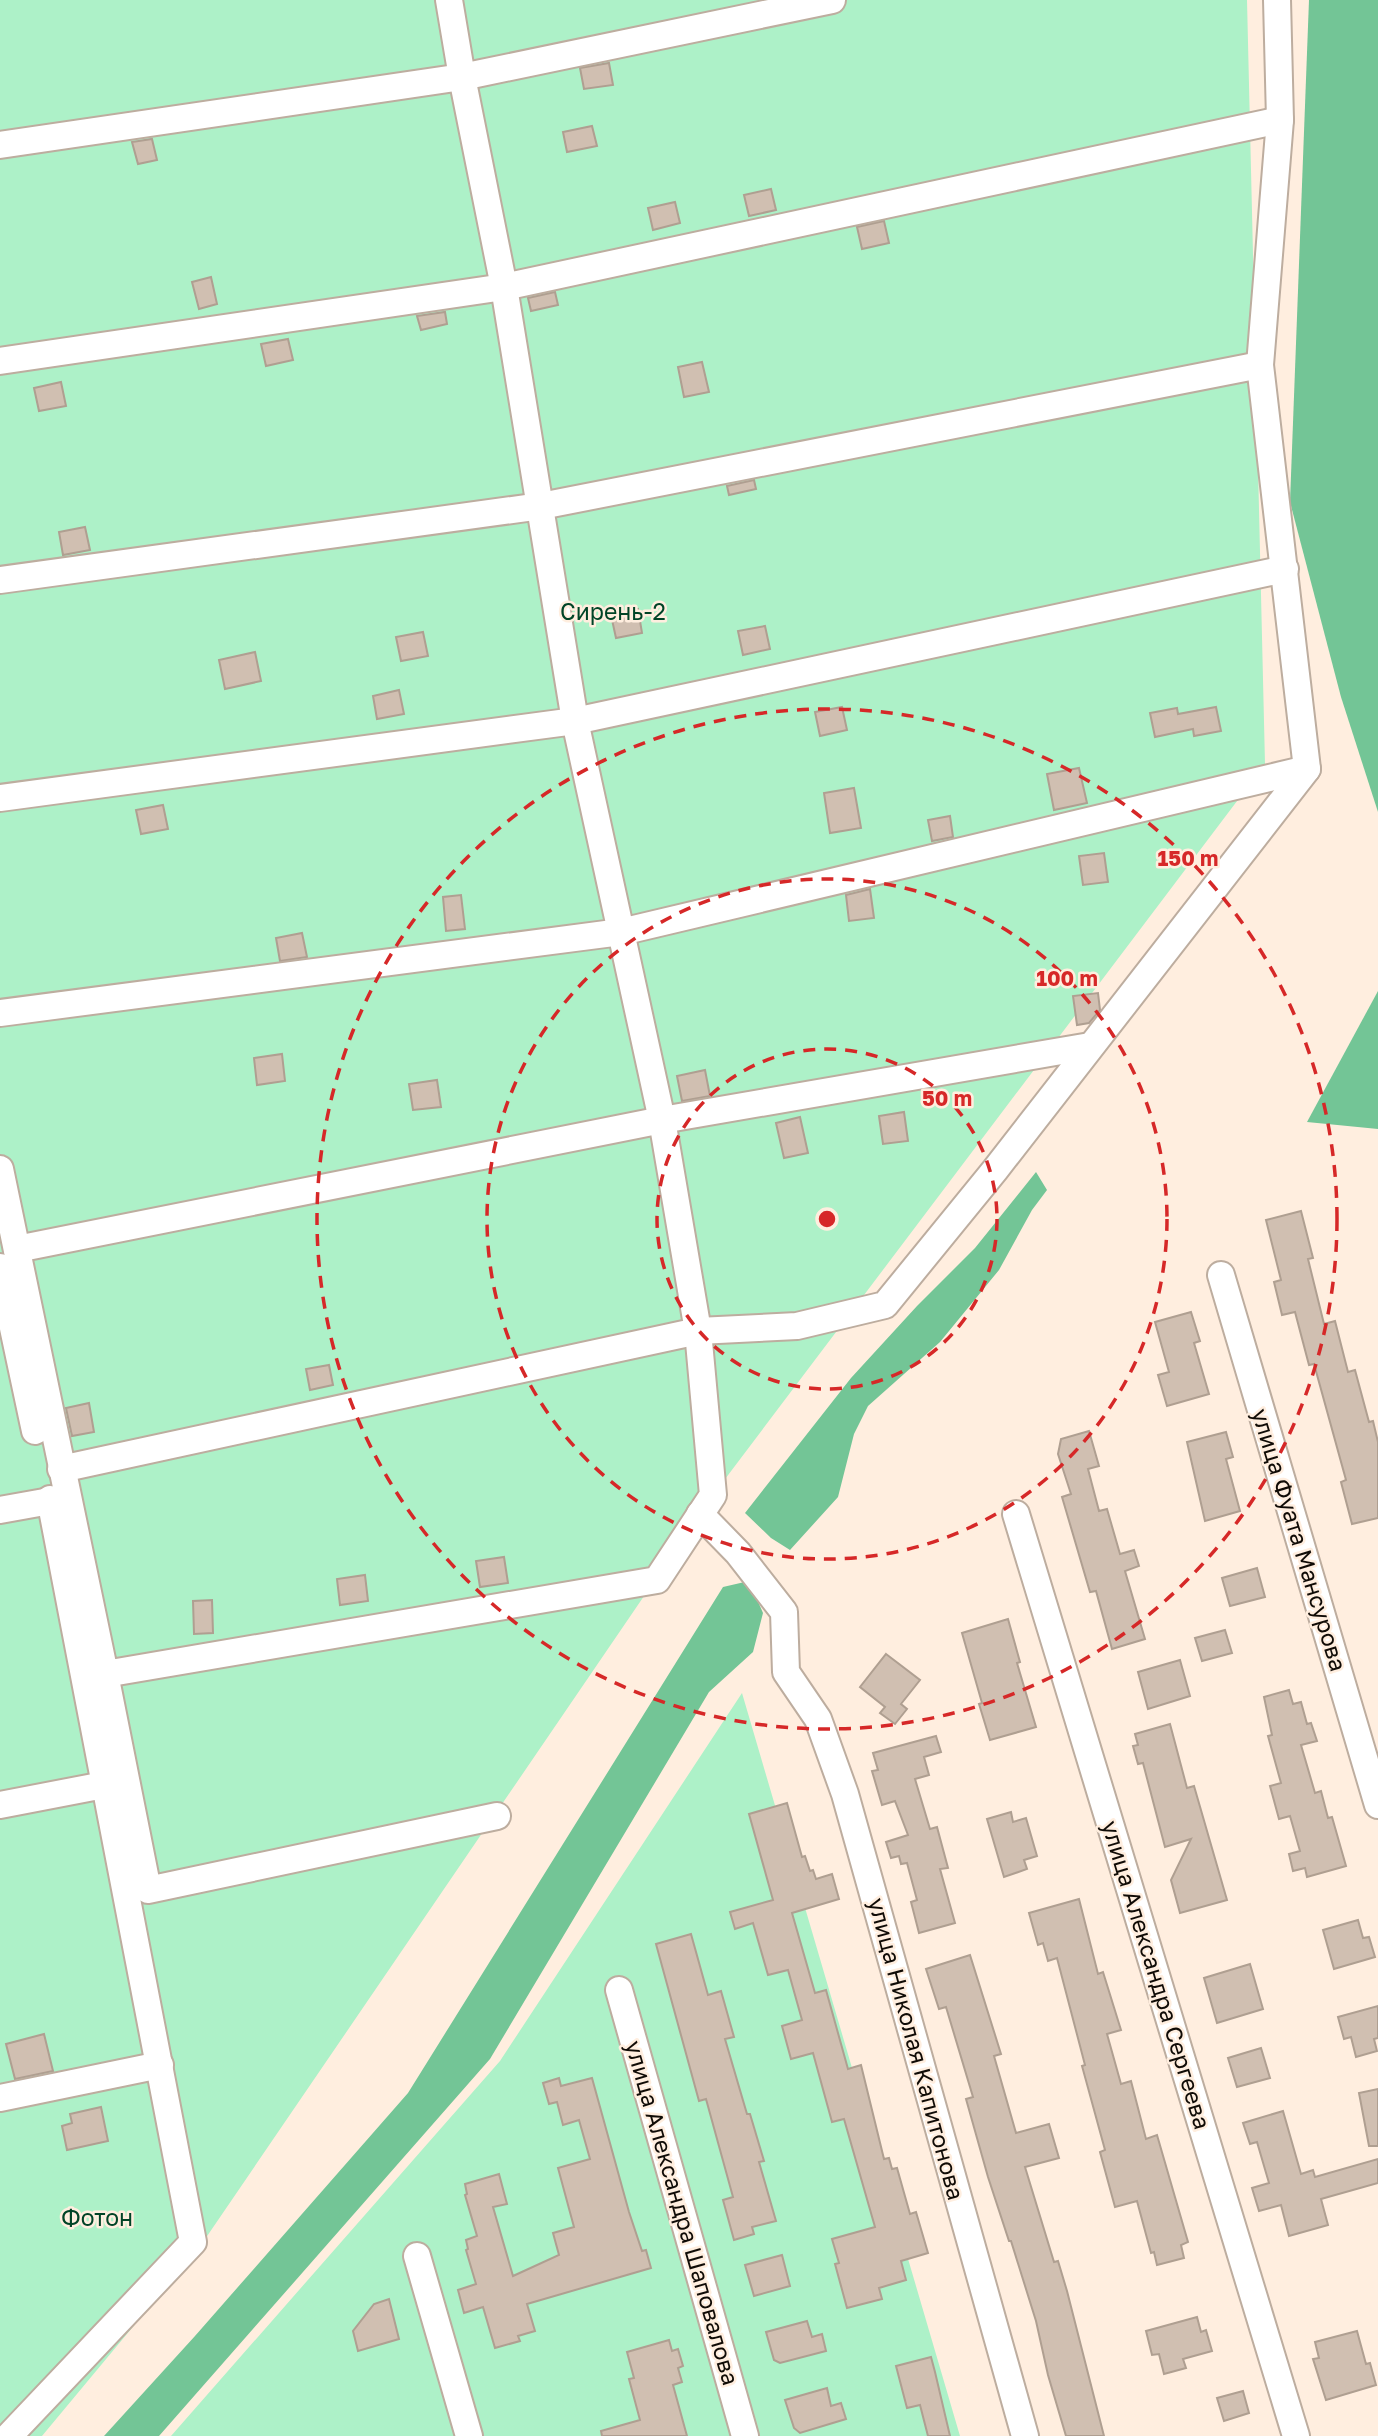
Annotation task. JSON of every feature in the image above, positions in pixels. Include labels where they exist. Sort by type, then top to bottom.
[{"type":"street","points":[[105,1674],[657,1580],[713,1495],[698,1331],[662,1119],[575,721],[504,287],[449,0]]},
{"type":"street","points":[[0,145],[462,77],[832,0]]},
{"type":"street","points":[[61,1469],[698,1331],[797,1326],[885,1305],[995,1170],[1307,769],[1260,365],[1280,120],[1277,0]]},
{"type":"street","points":[[0,361],[504,287],[1280,120]]},
{"type":"street","points":[[0,580],[541,506],[1260,365]]},
{"type":"street","points":[[0,798],[575,721],[1285,569]]},
{"type":"street","points":[[0,1013],[621,932],[1307,769]]},
{"type":"street","points":[[8,1258],[662,1119],[1090,1046]]},
{"type":"street","points":[[0,1169],[8,1258],[50,1501],[193,2242],[9,2436]]},
{"type":"street","points":[[8,1258],[61,1469],[148,1891],[497,1816]]},
{"type":"street","name":"улица Фуата Мансурова","points":[[1221,1275],[1378,1805]]},
{"type":"street","points":[[0,1510],[50,1501]]},
{"type":"street","name":"улица Николая Капитонова","points":[[700,1514],[738,1553],[784,1612],[786,1672],[818,1719],[845,1794],[1025,2436]]},
{"type":"street","name":"улица Александра Сергеева","points":[[1016,1514],[1296,2436]]},
{"type":"street","points":[[0,1805],[104,1785]]},
{"type":"street","name":"улица Александра Шаповалова","points":[[620,1990],[745,2436]]},
{"type":"street","points":[[0,2098],[160,2065]]},
{"type":"street","points":[[416,2256],[469,2436]]},
{"type":"green space","name":"Сирень-2","points":[[0,0],[1247,0],[1265,764],[713,1495],[201,2245],[42,2436],[0,2436]]},
{"type":"green space","points":[[1309,0],[1378,0],[1378,812],[1341,697],[1290,502]]},
{"type":"green space","points":[[1378,991],[1378,1129],[1307,1122]]},
{"type":"green space","points":[[1036,1172],[1047,1190],[1032,1210],[999,1270],[940,1342],[868,1406],[854,1434],[838,1497],[790,1550],[771,1538],[745,1513],[851,1378],[975,1248]]},
{"type":"green space","points":[[749,1581],[763,1613],[753,1652],[709,1692],[490,2059],[159,2436],[104,2436],[408,2093],[723,1587]]},
{"type":"green space","points":[[742,1693],[960,2436],[171,2436],[500,2061]]},
{"type":"building","points":[[609,63],[613,85],[584,89],[580,68]]},
{"type":"building","points":[[592,126],[597,146],[567,152],[563,132]]},
{"type":"building","points":[[152,139],[157,160],[138,164],[132,142]]},
{"type":"building","points":[[771,189],[776,210],[749,216],[744,195]]},
{"type":"building","points":[[675,202],[680,223],[653,230],[648,208]]},
{"type":"building","points":[[884,221],[889,243],[862,249],[857,227]]},
{"type":"building","points":[[211,277],[217,304],[199,309],[192,282]]},
{"type":"building","points":[[555,292],[558,305],[531,311],[528,298]]},
{"type":"building","points":[[445,312],[447,324],[421,330],[417,316]]},
{"type":"building","points":[[288,339],[293,360],[266,366],[261,344]]},
{"type":"building","points":[[702,362],[709,392],[684,397],[678,367]]},
{"type":"building","points":[[61,382],[66,406],[39,411],[34,388]]},
{"type":"building","points":[[754,480],[756,489],[729,495],[727,486]]},
{"type":"building","points":[[85,527],[90,550],[63,555],[59,532]]},
{"type":"building","points":[[638,609],[642,633],[616,638],[611,615]]},
{"type":"building","points":[[765,626],[770,649],[743,655],[738,631]]},
{"type":"building","points":[[423,632],[428,656],[401,661],[396,637]]},
{"type":"building","points":[[255,652],[261,681],[225,689],[219,660]]},
{"type":"building","points":[[399,690],[404,714],[377,719],[373,696]]},
{"type":"building","points":[[842,707],[847,730],[820,736],[815,712]]},
{"type":"building","points":[[1216,707],[1221,731],[1194,736],[1193,729],[1155,737],[1150,713],[1177,708],[1178,714]]},
{"type":"building","points":[[1079,768],[1087,803],[1054,810],[1047,774]]},
{"type":"building","points":[[854,788],[861,828],[830,833],[824,793]]},
{"type":"building","points":[[163,805],[168,829],[141,834],[136,810]]},
{"type":"building","points":[[950,816],[953,837],[932,841],[928,820]]},
{"type":"building","points":[[1104,853],[1108,882],[1083,885],[1079,856]]},
{"type":"building","points":[[870,889],[874,918],[849,921],[846,895]]},
{"type":"building","points":[[461,895],[465,929],[446,931],[443,897]]},
{"type":"building","points":[[302,933],[307,957],[280,961],[276,938]]},
{"type":"building","points":[[1098,993],[1100,1010],[1089,1023],[1077,1025],[1073,996]]},
{"type":"building","points":[[282,1054],[285,1081],[257,1085],[254,1058]]},
{"type":"building","points":[[705,1070],[710,1096],[682,1101],[677,1076]]},
{"type":"building","points":[[437,1080],[441,1107],[413,1110],[409,1084]]},
{"type":"building","points":[[904,1112],[908,1141],[883,1144],[879,1116]]},
{"type":"building","points":[[800,1117],[808,1153],[784,1158],[776,1123]]},
{"type":"building","points":[[1301,1211],[1313,1258],[1308,1259],[1324,1324],[1335,1321],[1348,1372],[1355,1370],[1369,1422],[1373,1421],[1378,1442],[1378,1518],[1352,1524],[1341,1482],[1346,1480],[1314,1364],[1309,1365],[1295,1312],[1282,1315],[1274,1282],[1281,1280],[1266,1220]]},
{"type":"building","points":[[1191,1312],[1200,1341],[1194,1343],[1209,1394],[1167,1406],[1158,1375],[1169,1372],[1155,1322]]},
{"type":"building","points":[[329,1365],[333,1385],[310,1390],[306,1369]]},
{"type":"building","points":[[89,1403],[94,1432],[72,1436],[66,1408]]},
{"type":"building","points":[[1089,1431],[1099,1466],[1088,1469],[1099,1511],[1107,1509],[1120,1554],[1134,1550],[1139,1566],[1125,1571],[1145,1639],[1112,1649],[1096,1591],[1090,1592],[1062,1497],[1071,1494],[1058,1454],[1061,1439]]},
{"type":"building","points":[[1226,1432],[1233,1457],[1226,1459],[1240,1511],[1205,1521],[1187,1442]]},
{"type":"building","points":[[504,1557],[508,1583],[480,1587],[476,1561]]},
{"type":"building","points":[[1257,1568],[1265,1597],[1230,1606],[1222,1578]]},
{"type":"building","points":[[365,1575],[368,1601],[340,1605],[337,1579]]},
{"type":"building","points":[[212,1600],[213,1633],[194,1634],[193,1601]]},
{"type":"building","points":[[1008,1619],[1020,1662],[1017,1663],[1036,1727],[990,1740],[962,1633]]},
{"type":"building","points":[[1225,1630],[1232,1653],[1202,1661],[1195,1638]]},
{"type":"building","points":[[886,1654],[920,1680],[901,1704],[907,1709],[895,1724],[880,1713],[885,1707],[860,1687]]},
{"type":"building","points":[[1180,1660],[1190,1696],[1148,1709],[1138,1672]]},
{"type":"building","points":[[1289,1690],[1293,1704],[1301,1702],[1307,1724],[1311,1723],[1317,1741],[1301,1745],[1315,1793],[1321,1791],[1328,1818],[1332,1817],[1346,1866],[1307,1877],[1305,1868],[1293,1871],[1289,1854],[1300,1851],[1290,1816],[1279,1819],[1270,1786],[1281,1783],[1268,1736],[1272,1735],[1264,1697]]},
{"type":"building","points":[[1170,1724],[1187,1788],[1194,1786],[1227,1900],[1180,1913],[1171,1880],[1191,1839],[1165,1847],[1143,1763],[1138,1764],[1133,1746],[1138,1745],[1135,1734]]},
{"type":"building","points":[[936,1736],[941,1752],[924,1757],[929,1775],[915,1779],[930,1829],[937,1827],[948,1868],[940,1869],[955,1923],[919,1933],[911,1902],[917,1900],[907,1863],[901,1864],[899,1856],[891,1858],[886,1842],[908,1835],[895,1801],[882,1805],[872,1771],[878,1770],[873,1753]]},
{"type":"building","points":[[787,1803],[802,1857],[805,1856],[816,1879],[832,1874],[839,1899],[792,1913],[815,1993],[826,1990],[848,2069],[861,2065],[884,2159],[889,2158],[892,2169],[897,2168],[910,2214],[916,2212],[928,2253],[901,2261],[906,2280],[879,2288],[882,2299],[847,2308],[835,2264],[839,2263],[832,2239],[875,2227],[844,2119],[832,2122],[813,2053],[791,2059],[782,2026],[802,2020],[788,1970],[768,1975],[753,1923],[735,1929],[730,1912],[773,1900],[749,1814]]},
{"type":"building","points":[[1011,1812],[1013,1822],[1026,1818],[1037,1856],[1024,1860],[1027,1869],[1004,1877],[987,1819]]},
{"type":"building","points":[[1079,1899],[1098,1974],[1103,1972],[1121,2030],[1107,2034],[1121,2084],[1131,2081],[1146,2139],[1157,2135],[1188,2242],[1181,2245],[1184,2258],[1157,2265],[1154,2252],[1151,2253],[1137,2201],[1115,2207],[1100,2152],[1105,2150],[1057,1958],[1048,1961],[1043,1943],[1038,1945],[1029,1913]]},
{"type":"building","points":[[1358,1920],[1363,1938],[1369,1937],[1375,1957],[1334,1969],[1323,1930]]},
{"type":"building","points":[[691,1934],[708,1995],[721,1991],[734,2037],[725,2039],[764,2161],[759,2162],[776,2221],[752,2227],[754,2234],[734,2240],[723,2200],[733,2197],[706,2099],[699,2101],[656,1944]]},
{"type":"building","points":[[970,1955],[1001,2054],[994,2056],[1016,2133],[1049,2124],[1059,2158],[1025,2167],[1054,2262],[1058,2261],[1067,2291],[1104,2436],[1066,2436],[1036,2321],[988,2177],[966,2099],[973,2097],[946,2007],[939,2009],[926,1969]]},
{"type":"building","points":[[1250,1964],[1263,2009],[1217,2023],[1204,1978]]},
{"type":"building","points":[[1378,2006],[1378,2038],[1374,2039],[1377,2051],[1356,2057],[1351,2037],[1344,2039],[1338,2017]]},
{"type":"building","points":[[44,2034],[53,2071],[15,2079],[6,2044]]},
{"type":"building","points":[[1261,2048],[1270,2078],[1237,2087],[1228,2058]]},
{"type":"building","points":[[559,2078],[561,2086],[592,2078],[629,2212],[642,2251],[646,2250],[651,2268],[527,2304],[535,2331],[518,2336],[520,2341],[495,2348],[483,2307],[464,2313],[458,2290],[476,2284],[466,2250],[466,2240],[477,2236],[465,2195],[465,2184],[499,2174],[507,2204],[493,2207],[513,2276],[559,2255],[553,2233],[574,2227],[558,2168],[590,2159],[579,2120],[563,2125],[557,2102],[549,2104],[543,2083]]},
{"type":"building","points":[[1378,2089],[1378,2146],[1369,2146],[1359,2093]]},
{"type":"building","points":[[101,2107],[108,2141],[67,2150],[62,2126],[72,2123],[70,2114]]},
{"type":"building","points":[[1283,2111],[1301,2174],[1313,2170],[1315,2177],[1378,2159],[1378,2183],[1321,2199],[1328,2225],[1289,2236],[1281,2205],[1259,2211],[1252,2188],[1269,2183],[1257,2142],[1250,2144],[1243,2123]]},
{"type":"building","points":[[782,2255],[790,2286],[754,2296],[745,2265]]},
{"type":"building","points":[[389,2299],[399,2339],[358,2351],[353,2331],[374,2304]]},
{"type":"building","points":[[1197,2317],[1201,2332],[1206,2330],[1212,2351],[1183,2359],[1186,2368],[1164,2374],[1159,2354],[1152,2355],[1146,2331]]},
{"type":"building","points":[[807,2321],[812,2337],[822,2334],[826,2351],[780,2363],[774,2360],[766,2332]]},
{"type":"building","points":[[1357,2331],[1366,2364],[1370,2363],[1376,2385],[1326,2400],[1313,2359],[1319,2358],[1315,2342]]},
{"type":"building","points":[[669,2340],[672,2351],[678,2349],[683,2366],[678,2368],[682,2382],[673,2385],[687,2436],[602,2436],[601,2431],[640,2420],[629,2379],[634,2378],[627,2352]]},
{"type":"building","points":[[931,2357],[950,2436],[928,2436],[920,2405],[907,2408],[896,2366]]},
{"type":"building","points":[[827,2388],[831,2406],[841,2403],[846,2419],[800,2433],[794,2428],[785,2400]]},
{"type":"building","points":[[1243,2391],[1249,2413],[1224,2421],[1217,2398]]},
{"type":"park label","name":"Фотон","points":[[97,2218]]}]
